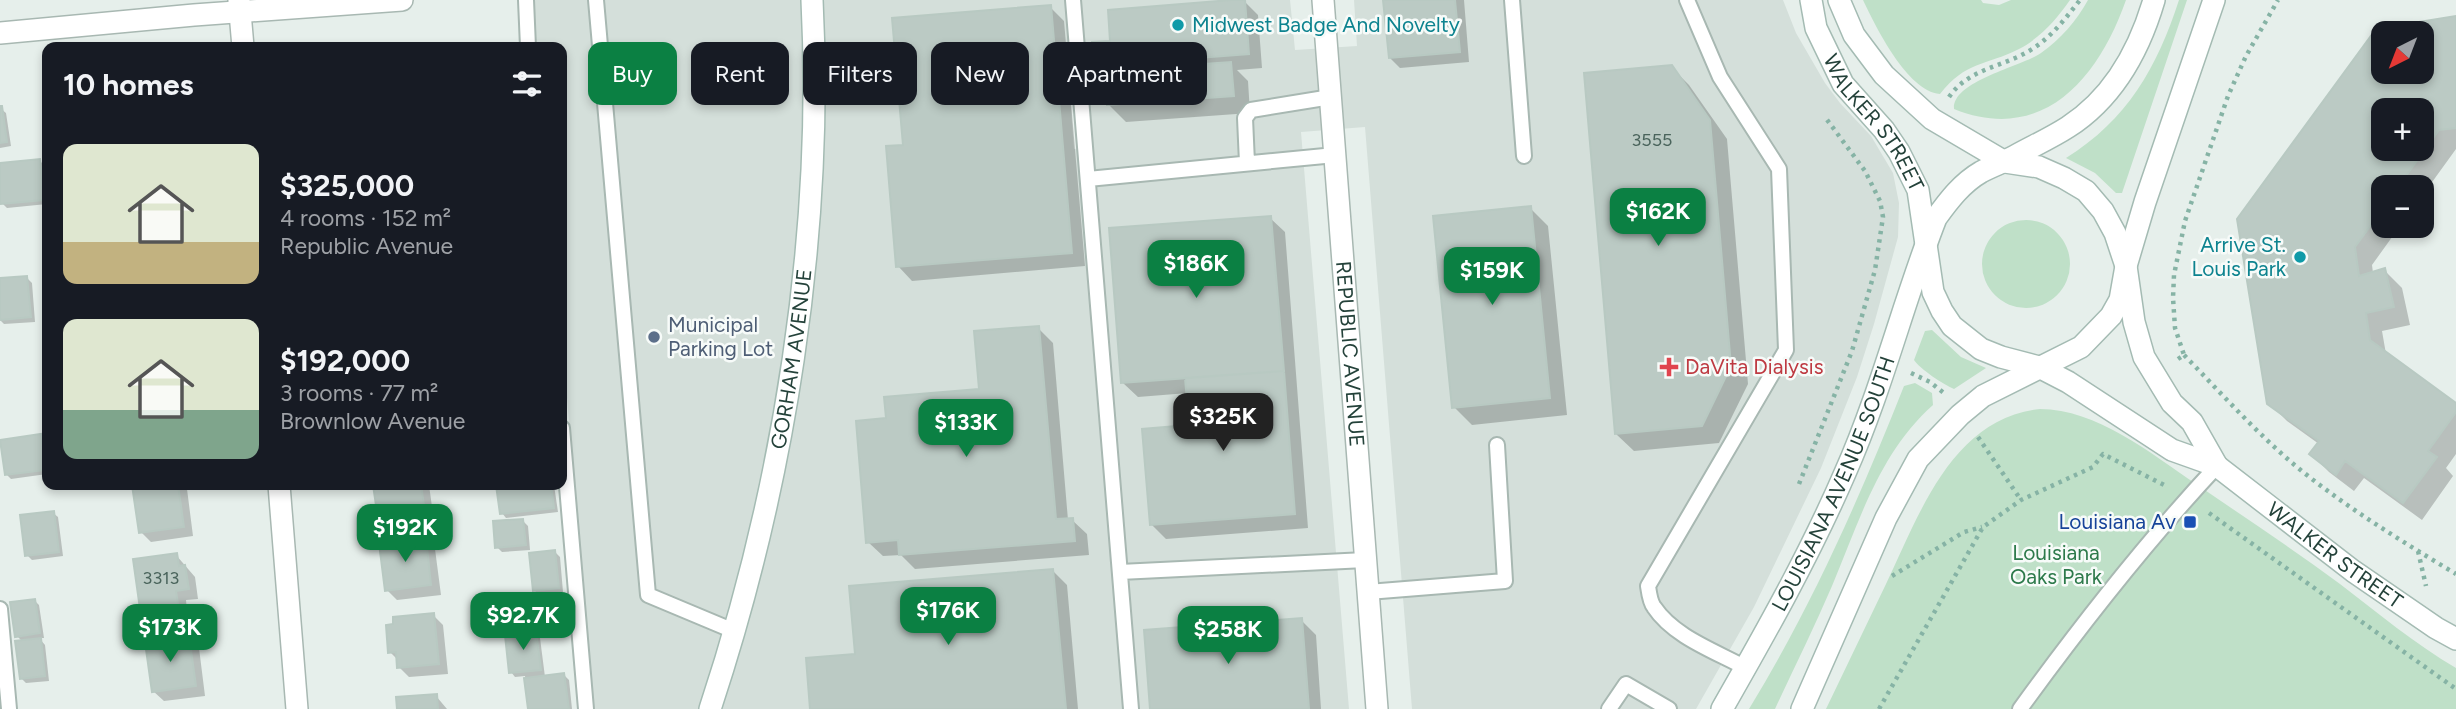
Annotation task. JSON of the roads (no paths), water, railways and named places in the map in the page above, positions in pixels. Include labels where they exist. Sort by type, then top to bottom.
[{"type":"street","points":[[0,33],[194,15],[239,6],[402,0]]},
{"type":"street","name":"GORHAM AVENUE","points":[[710,709],[734,631],[768,493],[797,334],[813,176],[812,0]]},
{"type":"street","name":"REPUBLIC AVENUE","points":[[1323,0],[1377,709]]},
{"type":"street","name":"WALKER STREET","points":[[1811,0],[1816,28],[1843,85],[1884,130],[1899,152],[1918,190],[1925,248]]},
{"type":"street","name":"WALKER STREET","points":[[1839,0],[1854,35],[1884,75],[1932,119],[2005,162]]},
{"type":"street","points":[[2039,367],[1982,349],[1952,326],[1941,311],[1933,292],[1925,248],[1936,218],[1950,198],[1981,172],[2005,162],[2069,126],[2110,90],[2139,43],[2154,0]]},
{"type":"street","points":[[1802,709],[1886,518],[1918,459],[1960,415],[1983,396],[2039,367],[2062,359],[2081,347],[2097,333],[2120,300],[2126,265],[2145,202],[2214,0]]},
{"type":"street","points":[[239,6],[243,42]]},
{"type":"street","points":[[2005,162],[2039,167],[2064,177],[2086,191],[2103,211],[2115,233],[2126,265]]},
{"type":"street","name":"LOUISIANA AVENUE SOUTH","points":[[1722,709],[1800,568],[1846,473],[1887,364],[1925,248]]},
{"type":"street","name":"WALKER STREET","points":[[2126,265],[2134,322],[2144,357],[2172,402],[2192,422],[2217,466]]},
{"type":"street","name":"WALKER STREET","points":[[2039,367],[2068,382],[2172,450],[2217,466],[2353,571],[2456,639]]},
{"type":"street","points":[[279,490],[297,709]]},
{"type":"lane","points":[[526,0],[528,42]]},
{"type":"lane","points":[[596,0],[648,595],[734,631]]},
{"type":"lane","points":[[1073,0],[1130,709]]},
{"type":"lane","points":[[1512,0],[1524,156]]},
{"type":"lane","points":[[1688,0],[1720,77],[1779,169],[1786,350],[1648,586],[1652,606],[1675,629],[1746,667]]},
{"type":"lane","points":[[1247,163],[1245,118],[1251,110],[1331,97]]},
{"type":"lane","points":[[1088,179],[1335,155]]},
{"type":"lane","points":[[1368,592],[1506,582],[1497,445]]},
{"type":"lane","points":[[2020,709],[2079,628],[2217,466]]},
{"type":"lane","points":[[567,487],[586,709]]},
{"type":"lane","points":[[1120,572],[1365,560]]},
{"type":"lane","points":[[0,609],[9,709]]},
{"type":"lane","points":[[1609,709],[1626,684],[1669,709]]},
{"type":"place","name":"Midwest Badge And Novelty","points":[[1178,25]]},
{"type":"place","name":"Arrive St. Louis Park","points":[[2300,257]]},
{"type":"place","name":"Municipal Parking Lot","points":[[654,337]]},
{"type":"place","name":"DaVita Dialysis","points":[[1669,367]]},
{"type":"place","name":"Louisiana Av","points":[[2190,522]]},
{"type":"park label","name":"Louisiana Oaks Park","points":[[2056,565]]}]
